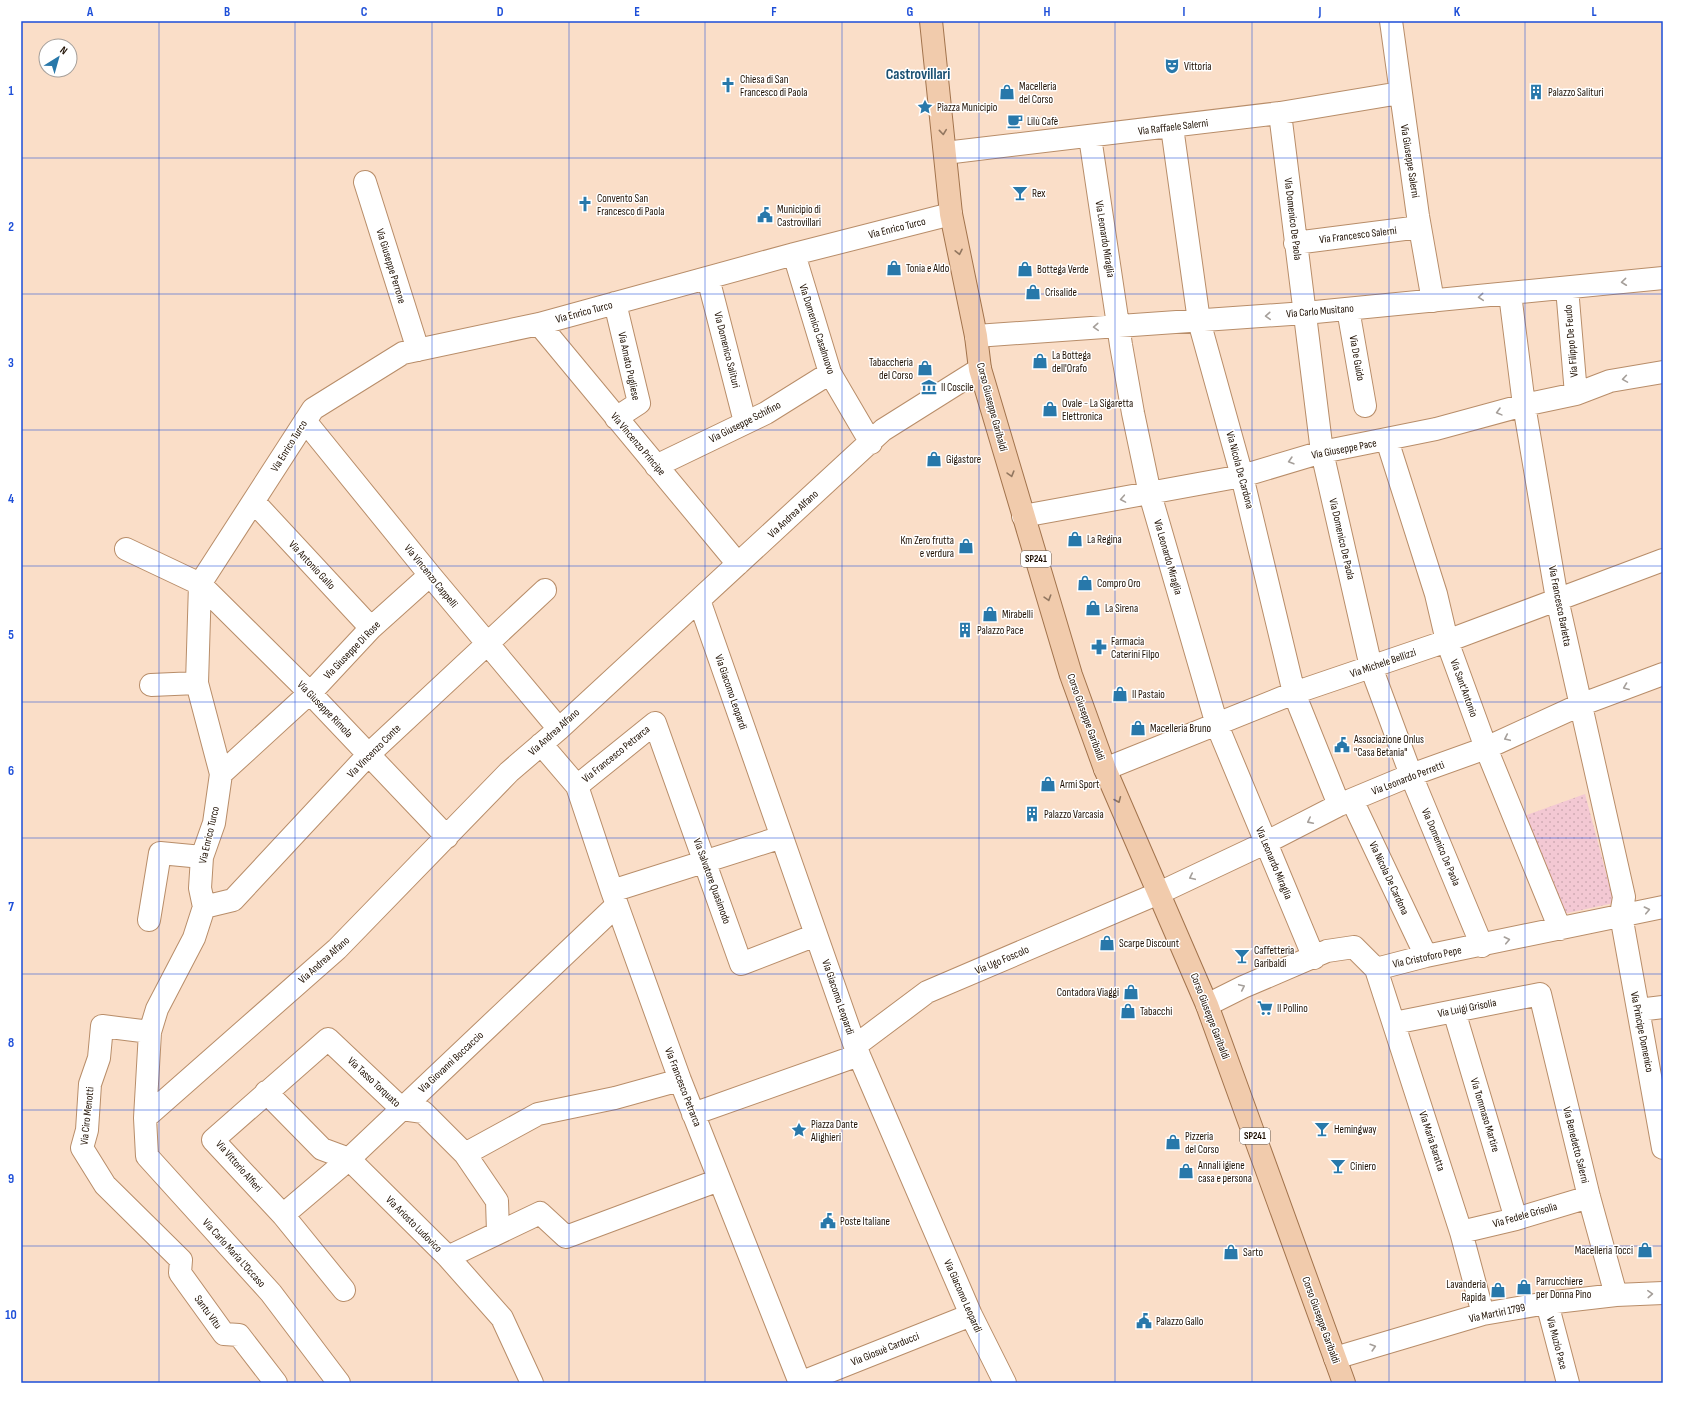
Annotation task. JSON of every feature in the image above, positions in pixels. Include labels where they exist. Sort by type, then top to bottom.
[{"type":"main road","name":"Corso Giuseppe Garibaldi","points":[[935,22],[951,214],[976,336],[980,369],[1023,516],[1071,675],[1105,769],[1207,1005],[1344,1383]]},
{"type":"street","name":"Via Giuseppe Salerni","points":[[1391,21],[1420,227],[1433,301]]},
{"type":"street","name":"Via Raffaele Salerni","points":[[945,154],[1280,113],[1400,93]]},
{"type":"street","name":"Via Domenico De Paola","points":[[1280,113],[1322,452],[1371,667],[1411,775],[1482,946]]},
{"type":"street","name":"Via Nicola De Cardona","points":[[1172,126],[1199,321],[1242,476],[1294,693],[1346,803],[1426,956]]},
{"type":"street","name":"Via Leonardo Miraglia","points":[[1090,137],[1132,413],[1150,494],[1217,725],[1314,958]]},
{"type":"street","name":"Via Giuseppe Perrone","points":[[365,182],[418,350]]},
{"type":"street","name":"Via Enrico Turco","points":[[145,1118],[150,1032],[157,1009],[194,938],[204,907],[200,888],[202,857],[214,823],[221,774],[197,683],[200,584],[313,409],[403,353],[539,324],[794,254],[951,214]]},
{"type":"street","name":"Via Francesco Salerni","points":[[1295,243],[1420,227]]},
{"type":"street","name":"Via Domenico Casalnuovo","points":[[794,254],[830,373],[871,442]]},
{"type":"street","name":"Via Domenico Salituri","points":[[708,278],[745,422]]},
{"type":"street","name":"Via Carlo Musitano","points":[[976,336],[1305,313],[1663,278]]},
{"type":"street","name":"Via Filippo De Feudo","points":[[1567,288],[1576,394]]},
{"type":"street","name":"Via Francesco Barletta","points":[[1510,294],[1524,405],[1557,599],[1624,897],[1621,915]]},
{"type":"street","name":"Via Amato Pugliese","points":[[615,303],[639,403],[616,418]]},
{"type":"street","name":"Via De Guido","points":[[1348,309],[1365,406]]},
{"type":"street","name":"Via Vincenzo Principe","points":[[539,324],[738,564]]},
{"type":"street","name":"Via Andrea Alfano","points":[[145,1118],[337,950],[509,772],[559,729],[883,430],[980,369]]},
{"type":"street","name":"Via Giuseppe Pace","points":[[1023,516],[1242,476],[1322,452],[1436,429],[1524,405],[1576,394],[1610,381],[1663,372]]},
{"type":"street","name":"Via Giuseppe Schifino","points":[[656,466],[766,413],[830,373]]},
{"type":"street","name":"Via Vincenzo Cappelli","points":[[305,421],[430,575],[559,729]]},
{"type":"street","name":"Via Sant'Antonio","points":[[1387,440],[1436,594],[1447,641],[1486,748],[1560,929]]},
{"type":"street","name":"Via Antonio Gallo","points":[[254,502],[371,628]]},
{"type":"street","name":"Via Giuseppe Rimola","points":[[126,549],[200,584],[310,693],[447,836]]},
{"type":"street","name":"Via Michele Bellizzi","points":[[1105,769],[1294,693],[1447,641],[1663,560]]},
{"type":"street","name":"Via Giuseppe Di Rose","points":[[221,774],[310,693],[371,628],[430,575]]},
{"type":"street","name":"Via Vincenzo Conte","points":[[204,907],[233,900],[369,754],[545,590]]},
{"type":"street","name":"Via Giacomo Leopardi","points":[[699,600],[857,1051],[971,1315],[1005,1383]]},
{"type":"street","name":"Via Leonardo Perretti","points":[[1159,893],[1346,803],[1411,775],[1486,748],[1580,705],[1663,674]]},
{"type":"street","points":[[151,685],[197,683]]},
{"type":"street","name":"Via Francesco Petrarca","points":[[578,786],[655,723]]},
{"type":"street","name":"Via Salvatore Quasimodo","points":[[655,723],[741,964],[816,935]]},
{"type":"street","name":"Via Francesco Petrarca","points":[[541,744],[578,786],[614,898],[680,1080],[800,1383]]},
{"type":"street","points":[[614,898],[705,862],[782,837]]},
{"type":"street","points":[[149,920],[160,853],[202,857]]},
{"type":"street","name":"Via Ugo Foscolo","points":[[857,1051],[927,992],[1159,893]]},
{"type":"street","name":"Via Giovanni Boccaccio","points":[[283,1215],[349,1159],[402,1109],[614,898]]},
{"type":"street","name":"Via Cristoforo Pepe","points":[[1376,969],[1426,956],[1482,946],[1663,907]]},
{"type":"street","name":"Via Principe Domenico","points":[[1621,915],[1638,1010],[1660,1113],[1663,1148]]},
{"type":"street","points":[[1207,1005],[1243,987],[1314,958],[1327,951],[1354,947],[1376,969]]},
{"type":"street","name":"Via Maria Baratta","points":[[1376,969],[1461,1232],[1483,1314]]},
{"type":"street","name":"Via Luigi Grisolia","points":[[1394,1023],[1540,994]]},
{"type":"street","name":"Via Benedetto Salerni","points":[[1540,994],[1589,1197],[1616,1295]]},
{"type":"street","points":[[1638,1010],[1663,1007]]},
{"type":"street","name":"Via Tommaso Martire","points":[[1454,1011],[1516,1219]]},
{"type":"street","name":"Via Ciro Menotti","points":[[150,1032],[102,1026],[99,1058],[90,1084],[87,1130],[82,1148],[105,1184],[168,1248]]},
{"type":"street","name":"Via Tasso Torquato","points":[[328,1039],[402,1109],[423,1112],[465,1154],[497,1201],[498,1232]]},
{"type":"street","name":"Via Vittorio Alfieri","points":[[328,1039],[213,1140],[283,1215],[344,1290]]},
{"type":"street","points":[[693,1114],[857,1051]]},
{"type":"street","points":[[465,1154],[538,1114],[615,1098],[680,1080]]},
{"type":"street","name":"Via Ariosto Ludovico","points":[[266,1092],[322,1149],[349,1159],[448,1258],[502,1318],[532,1383]]},
{"type":"street","name":"Via Carlo Maria L'Occaso","points":[[145,1118],[147,1156],[270,1293],[340,1383]]},
{"type":"street","points":[[448,1258],[498,1232],[540,1213],[566,1237],[719,1180]]},
{"type":"street","name":"Via Fedele Grisolia","points":[[1461,1232],[1516,1219],[1589,1197]]},
{"type":"street","name":"Santu Vitu","points":[[168,1248],[181,1260],[180,1273],[224,1334],[239,1335],[276,1383]]},
{"type":"street","name":"Via Martiri 1799","points":[[1335,1358],[1483,1314],[1546,1303],[1616,1295],[1663,1293]]},
{"type":"street","name":"Via Muzio Pace","points":[[1546,1303],[1568,1383]]},
{"type":"street","name":"Via Giosuè Carducci","points":[[800,1383],[971,1315]]},
{"type":"shaded area","points":[[1585,794],[1614,903],[1563,914],[1524,816]]},
{"type":"place","name":"Vittoria","points":[[1172,66]]},
{"type":"place","name":"Chiesa di San Francesco di Paola","points":[[728,85]]},
{"type":"place","name":"Macelleria del Corso","points":[[1007,92]]},
{"type":"place","name":"Palazzo Salituri","points":[[1536,92]]},
{"type":"place","name":"Piazza Municipio","points":[[925,107]]},
{"type":"place","name":"Lilù Cafè","points":[[1015,121]]},
{"type":"place","name":"Rex","points":[[1020,193]]},
{"type":"place","name":"Convento San Francesco di Paola","points":[[585,204]]},
{"type":"place","name":"Municipio di Castrovillari","points":[[765,215]]},
{"type":"place","name":"Tonia e Aldo","points":[[894,268]]},
{"type":"place","name":"Bottega Verde","points":[[1025,269]]},
{"type":"place","name":"Crisalide","points":[[1033,292]]},
{"type":"place","name":"La Bottega dell'Orafo","points":[[1040,361]]},
{"type":"place","name":"Tabaccheria del Corso","points":[[925,368]]},
{"type":"place","name":"Il Coscile","points":[[929,387]]},
{"type":"place","name":"Ovale - La Sigaretta Elettronica","points":[[1050,409]]},
{"type":"place","name":"Gigastore","points":[[934,459]]},
{"type":"place","name":"La Regina","points":[[1075,539]]},
{"type":"place","name":"Km Zero frutta e verdura","points":[[966,546]]},
{"type":"place","name":"Compro Oro","points":[[1085,583]]},
{"type":"place","name":"La Sirena","points":[[1093,608]]},
{"type":"place","name":"Mirabelli","points":[[990,614]]},
{"type":"place","name":"Palazzo Pace","points":[[965,630]]},
{"type":"place","name":"Farmacia Caterini Filpo","points":[[1099,647]]},
{"type":"place","name":"Il Pastaio","points":[[1120,694]]},
{"type":"place","name":"Macelleria Bruno","points":[[1138,728]]},
{"type":"place","name":"Associazione Onlus \"Casa Betania\"","points":[[1342,745]]},
{"type":"place","name":"Armi Sport","points":[[1048,784]]},
{"type":"place","name":"Palazzo Varcasia","points":[[1032,814]]},
{"type":"place","name":"Scarpe Discount","points":[[1107,943]]},
{"type":"place","name":"Caffetteria Garibaldi","points":[[1242,956]]},
{"type":"place","name":"Contadora Viaggi","points":[[1131,992]]},
{"type":"place","name":"Il Pollino","points":[[1265,1008]]},
{"type":"place","name":"Tabacchi","points":[[1128,1011]]},
{"type":"place","name":"Hemingway","points":[[1322,1129]]},
{"type":"place","name":"Piazza Dante Alighieri","points":[[799,1130]]},
{"type":"place","name":"Pizzeria del Corso","points":[[1173,1142]]},
{"type":"place","name":"Ciniero","points":[[1338,1166]]},
{"type":"place","name":"Annali igiene casa e persona","points":[[1186,1171]]},
{"type":"place","name":"Poste Italiane","points":[[828,1221]]},
{"type":"place","name":"Macelleria Tocci","points":[[1645,1250]]},
{"type":"place","name":"Sarto","points":[[1231,1252]]},
{"type":"place","name":"Parrucchiere per Donna Pino","points":[[1524,1287]]},
{"type":"place","name":"Lavanderia Rapida","points":[[1498,1290]]},
{"type":"place","name":"Palazzo Gallo","points":[[1144,1321]]},
{"type":"district","name":"Castrovillari","points":[[918,74]]}]
